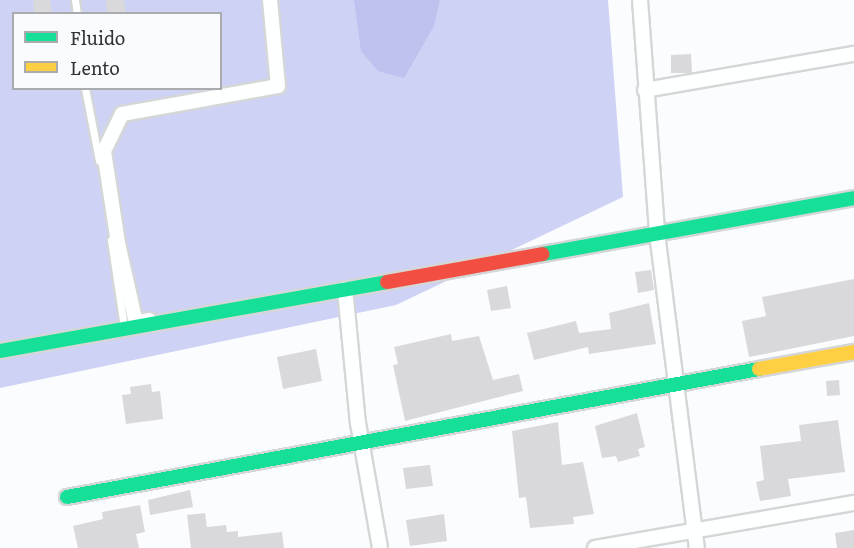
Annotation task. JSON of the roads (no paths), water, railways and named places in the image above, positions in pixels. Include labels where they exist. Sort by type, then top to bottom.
[{"type":"street","points":[[270,0],[278,86],[122,114],[104,151],[118,243],[136,323],[423,275],[854,198]]},
{"type":"street","points":[[640,0],[657,233],[697,548]]},
{"type":"street","points":[[645,90],[854,54]]},
{"type":"street","points":[[0,351],[423,275]]},
{"type":"street","points":[[345,290],[361,442],[380,548]]},
{"type":"street","points":[[67,497],[854,352]]},
{"type":"street","points":[[595,548],[854,502]]},
{"type":"lane","points":[[86,90],[125,329]]}]
